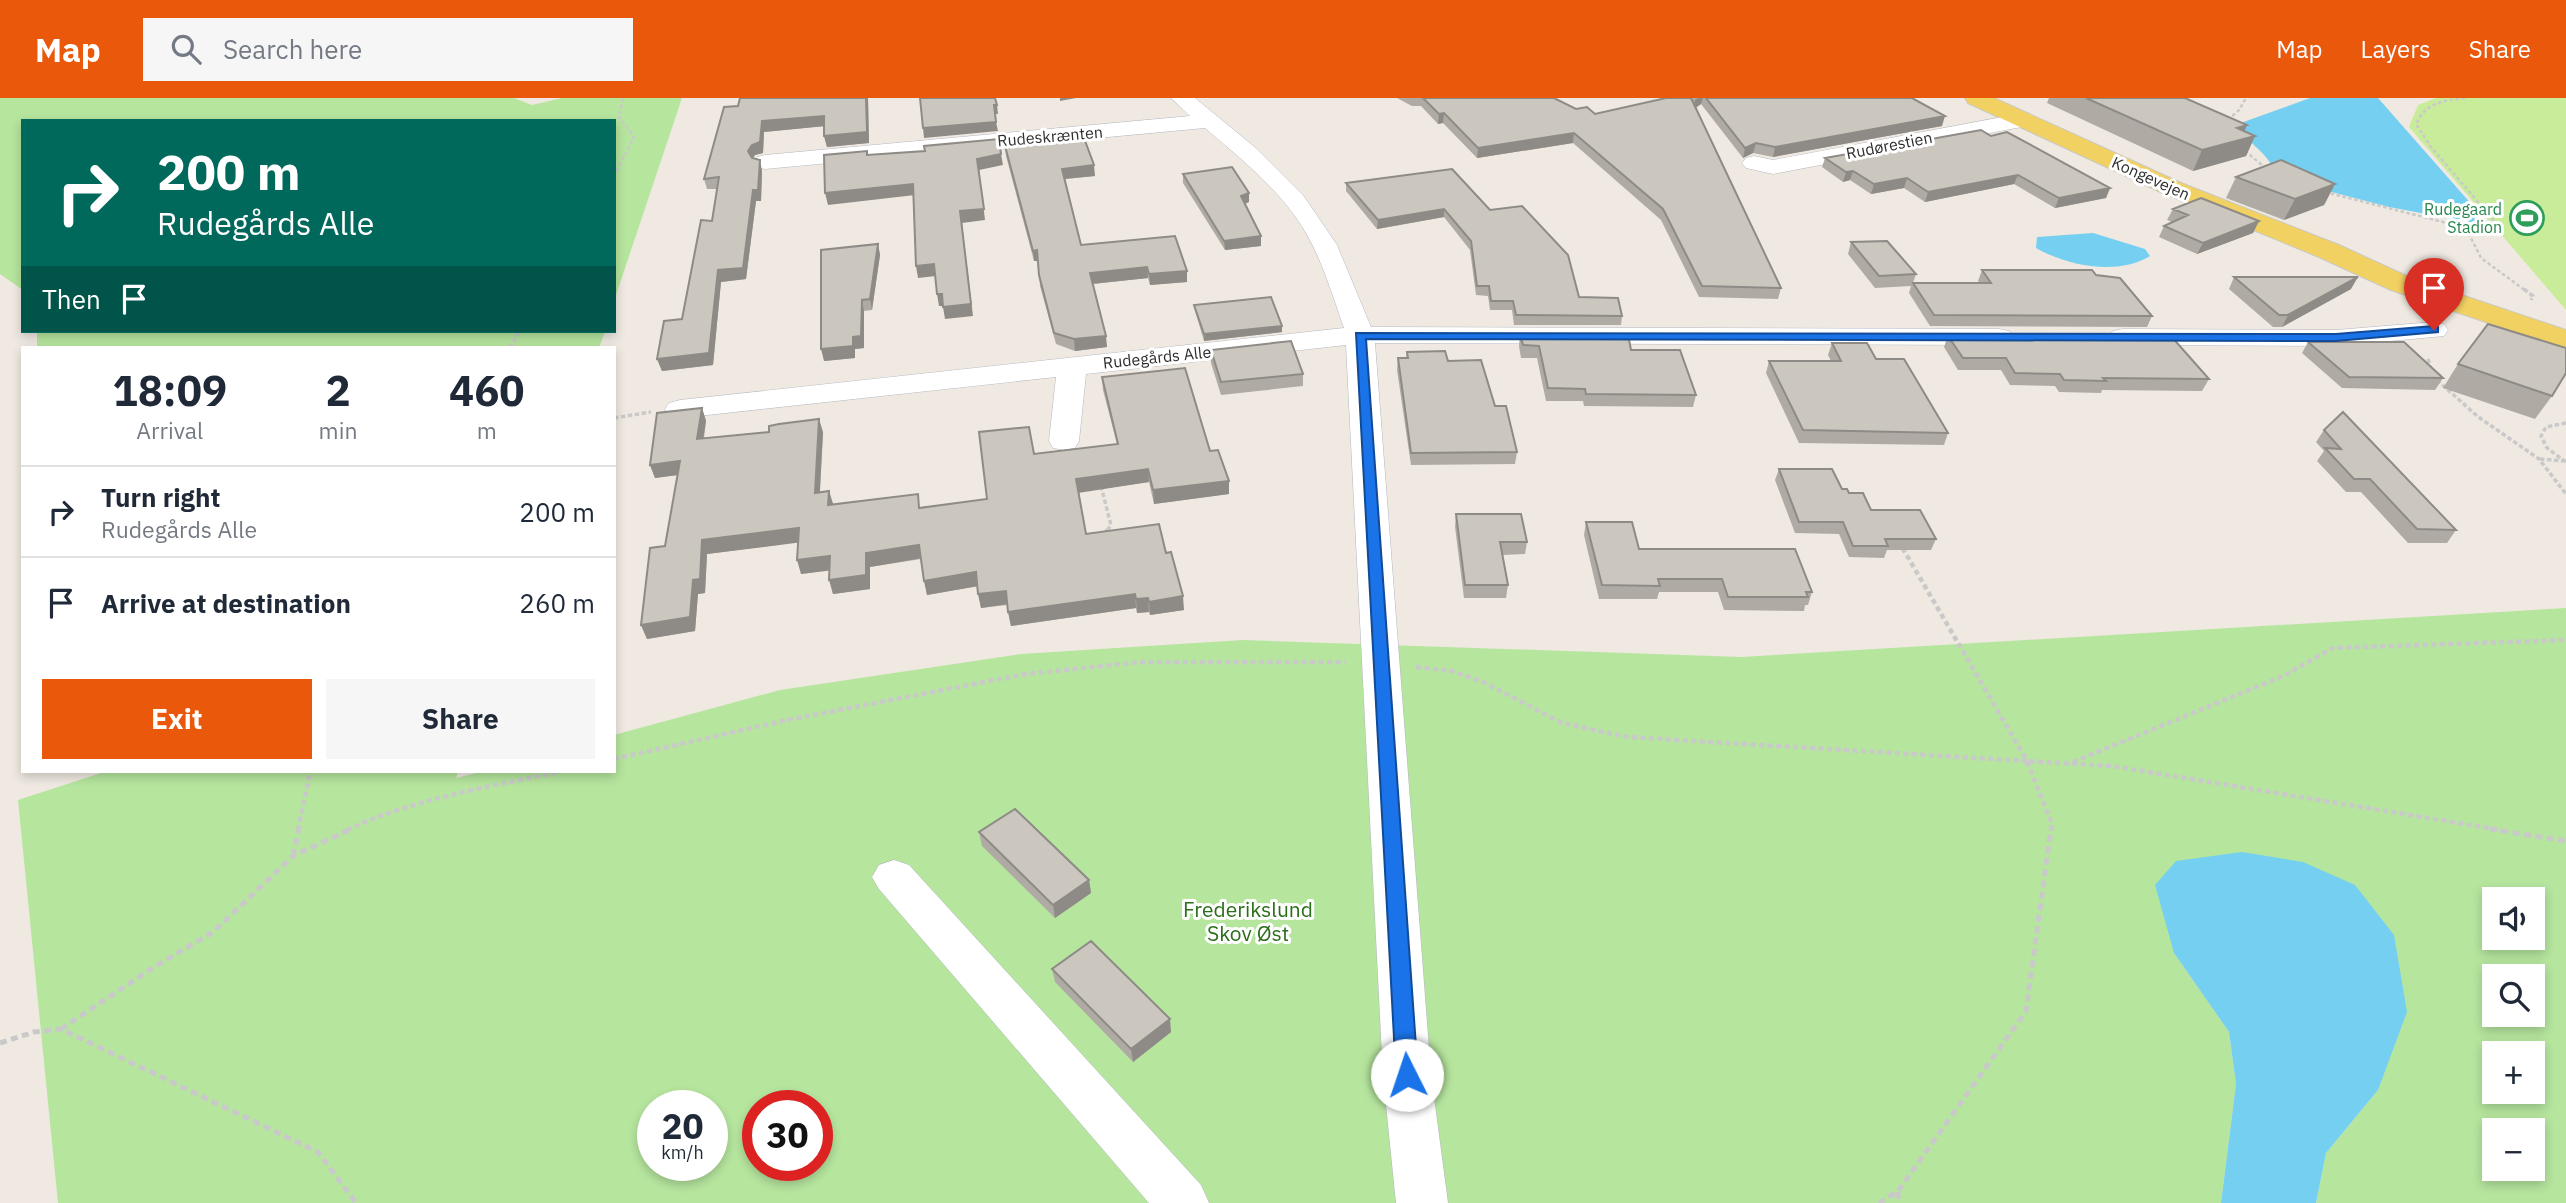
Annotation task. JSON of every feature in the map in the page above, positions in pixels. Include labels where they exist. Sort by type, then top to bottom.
[{"type":"main road","name":"Kongevejen","points":[[1976,98],[2172,188],[2329,251],[2401,284],[2566,340]]},
{"type":"main road","name":"Kongevejen","points":[[2329,251],[2405,271],[2566,325]]},
{"type":"street","points":[[1182,98],[1272,176],[1308,218],[1336,265],[1360,335],[1407,1075],[1422,1203]]},
{"type":"street","name":"Rudørestien","points":[[1754,163],[1773,167],[2024,120]]},
{"type":"street","name":"Rudeskrænten","points":[[765,162],[1209,121]]},
{"type":"street","points":[[2103,337],[2336,338],[2434,330]]},
{"type":"street","name":"Rudegårds Alle","points":[[680,409],[1360,335],[2024,337]]},
{"type":"street","points":[[894,877],[1183,1203]]},
{"type":"lane","points":[[1064,441],[1071,366]]},
{"type":"path","points":[[616,172],[634,137],[619,117],[623,98]]},
{"type":"path","points":[[2224,129],[2229,117],[2239,110],[2246,98]]},
{"type":"path","points":[[2319,191],[2447,223],[2468,232],[2503,231],[2431,148],[2416,124],[2422,110],[2439,102],[2465,98]]},
{"type":"path","points":[[2240,146],[2255,161],[2274,173]]},
{"type":"path","points":[[2468,232],[2481,258],[2533,296],[2529,305]]},
{"type":"path","points":[[2428,359],[2440,385],[2477,416],[2539,459],[2566,494]]},
{"type":"path","points":[[2565,462],[2547,448],[2541,436],[2546,427],[2566,422]]},
{"type":"path","points":[[1064,441],[1093,455],[1111,525],[1104,536]]},
{"type":"path","points":[[2539,459],[2565,462]]},
{"type":"path","points":[[1879,1203],[1898,1191],[2026,1011],[2052,824],[2027,761],[1898,541]]},
{"type":"path","points":[[2070,764],[2283,676],[2333,648],[2566,640]]},
{"type":"path","points":[[616,759],[787,720],[1026,674],[1142,662],[1381,662],[1452,671],[1483,682],[1562,723],[1627,737],[2112,766],[2566,841]]},
{"type":"path","points":[[293,856],[310,773]]},
{"type":"path","points":[[0,1043],[34,1032],[61,1029],[154,967],[213,932],[293,856],[379,815],[473,790],[554,773]]},
{"type":"path","points":[[61,1029],[318,1152],[356,1203]]},
{"type":"path","points":[[1898,1191],[1898,1203]]},
{"type":"green space","points":[[0,98],[514,98],[532,105],[562,98],[682,98],[616,295],[616,119],[21,119],[21,289],[0,274]]},
{"type":"green space","name":"Rudegaard Stadion","points":[[2436,98],[2566,98],[2566,310],[2409,127],[2418,105]]},
{"type":"green space","points":[[37,333],[604,333],[600,346],[37,346]]},
{"type":"green space","name":"Frederikslund Skov Øst","points":[[2566,608],[2566,1203],[2316,1203],[2326,1153],[2378,1090],[2174,953],[2229,1032],[2236,1084],[2221,1203],[58,1203],[18,800],[101,773],[458,773],[456,778],[476,773],[616,773],[616,734],[780,690],[1021,654],[1243,640],[1741,657]]},
{"type":"water","points":[[2310,98],[2378,98],[2473,206],[2481,220],[2474,223],[2389,207],[2324,190],[2273,168],[2238,124]]},
{"type":"water","points":[[2093,233],[2145,249],[2150,256],[2123,266],[2093,266],[2063,260],[2036,248],[2037,237]]},
{"type":"water","points":[[2242,852],[2303,862],[2355,885],[2394,935],[2407,1012],[2378,1090],[2326,1153],[2316,1203],[2221,1203],[2236,1084],[2229,1032],[2174,953],[2155,885],[2176,861]]},
{"type":"building","points":[[740,98],[866,98],[867,132],[824,136],[824,116],[762,121],[760,142],[752,145],[748,151],[752,158],[760,160],[758,190],[753,190],[743,268],[718,270],[709,353],[657,359],[664,321],[682,319],[701,220],[712,221],[719,177],[704,179],[724,107],[738,106]]},
{"type":"building","points":[[920,98],[995,98],[996,122],[923,128]]},
{"type":"building","points":[[1423,98],[1554,98],[1576,109],[1587,107],[1595,114],[1666,98],[1691,98],[1781,288],[1702,286],[1663,209],[1574,133],[1478,148],[1444,113],[1439,114]]},
{"type":"building","points":[[1706,98],[1912,98],[1945,116],[1775,147],[1756,143],[1745,148]]},
{"type":"building","points":[[2086,98],[2185,98],[2247,125],[2237,128],[2255,136],[2202,150]]},
{"type":"building","points":[[1981,130],[1991,136],[2007,132],[2110,188],[2059,198],[2018,175],[1928,192],[1907,178],[1874,184],[1853,171],[1846,172],[1825,158]]},
{"type":"building","points":[[1084,138],[1094,165],[1062,169],[1081,245],[1175,236],[1187,271],[1149,274],[1147,267],[1090,273],[1106,336],[1074,339],[1054,333],[1039,275],[1037,250],[1033,251],[1005,146]]},
{"type":"building","points":[[999,139],[1001,154],[977,159],[984,209],[960,211],[971,304],[943,307],[942,294],[937,294],[934,264],[916,266],[913,184],[825,193],[824,155],[867,151],[867,155],[925,151],[924,146]]},
{"type":"building","points":[[2281,160],[2335,184],[2295,199],[2236,177]]},
{"type":"building","points":[[1232,167],[1249,193],[1241,196],[1261,236],[1224,241],[1183,174]]},
{"type":"building","points":[[1452,169],[1490,210],[1522,206],[1568,255],[1579,297],[1618,298],[1622,316],[1516,315],[1513,301],[1491,301],[1489,286],[1477,286],[1471,241],[1444,209],[1378,220],[1346,183]]},
{"type":"building","points":[[2201,198],[2259,221],[2203,243],[2164,226],[2188,215],[2173,209]]},
{"type":"building","points":[[1887,241],[1916,274],[1879,276],[1851,242]]},
{"type":"building","points":[[878,244],[870,299],[862,300],[861,336],[853,337],[853,346],[821,349],[821,250]]},
{"type":"building","points":[[1982,270],[2092,270],[2096,275],[2120,278],[2152,316],[1934,315],[1913,283],[1991,283]]},
{"type":"building","points":[[2234,277],[2358,277],[2288,315],[2279,315]]},
{"type":"building","points":[[1271,297],[1282,326],[1204,334],[1194,305]]},
{"type":"building","points":[[2488,324],[2566,348],[2566,373],[2552,396],[2458,364]]},
{"type":"building","points":[[1520,334],[1628,334],[1631,350],[1680,350],[1696,395],[1586,394],[1585,389],[1548,388],[1539,346],[1523,345]]},
{"type":"building","points":[[1948,336],[2171,336],[2209,379],[2064,380],[2060,374],[2015,373],[2006,358],[1963,358]]},
{"type":"building","points":[[1291,341],[1303,374],[1221,382],[1211,350]]},
{"type":"building","points":[[2308,342],[2404,342],[2443,378],[2349,377]]},
{"type":"building","points":[[1832,343],[1867,343],[1876,359],[1904,359],[1948,433],[1803,430],[1769,361],[1841,361]]},
{"type":"building","points":[[1445,351],[1448,361],[1481,360],[1495,406],[1506,406],[1517,452],[1411,453],[1398,358],[1408,358],[1407,352]]},
{"type":"building","points":[[1185,368],[1210,451],[1218,450],[1229,481],[1153,490],[1148,469],[1076,479],[1086,534],[1159,524],[1166,553],[1171,552],[1183,596],[1149,602],[1148,598],[1136,599],[1135,594],[1008,612],[1006,591],[978,594],[976,572],[924,581],[919,545],[866,553],[866,575],[829,580],[830,556],[797,560],[799,528],[702,540],[700,579],[693,580],[690,617],[641,625],[650,548],[665,546],[680,461],[650,465],[657,413],[702,408],[697,439],[769,432],[769,426],[819,419],[815,493],[829,491],[828,505],[918,494],[919,508],[987,499],[979,432],[1029,427],[1034,454],[1118,444],[1102,377]]},
{"type":"building","points":[[2343,412],[2456,530],[2417,529],[2370,479],[2354,479],[2325,448],[2341,449],[2324,430]]},
{"type":"building","points":[[1779,469],[1832,469],[1842,489],[1847,489],[1849,493],[1863,493],[1871,510],[1920,510],[1936,539],[1885,539],[1888,546],[1853,546],[1843,522],[1799,522]]},
{"type":"building","points":[[1456,514],[1521,514],[1527,542],[1500,542],[1508,585],[1465,585]]},
{"type":"building","points":[[1586,522],[1632,522],[1639,549],[1795,549],[1812,592],[1806,592],[1808,597],[1728,597],[1722,579],[1658,579],[1660,586],[1602,585]]},
{"type":"building","points":[[1015,809],[1089,880],[1053,905],[979,832]]},
{"type":"building","points":[[1091,941],[1170,1019],[1131,1049],[1052,969]]},
{"type":"place","name":"Rudegaard Stadion","points":[[2527,218]]},
{"type":"route","points":[[1407,1075],[1360,335],[2336,338],[2434,330]]}]
